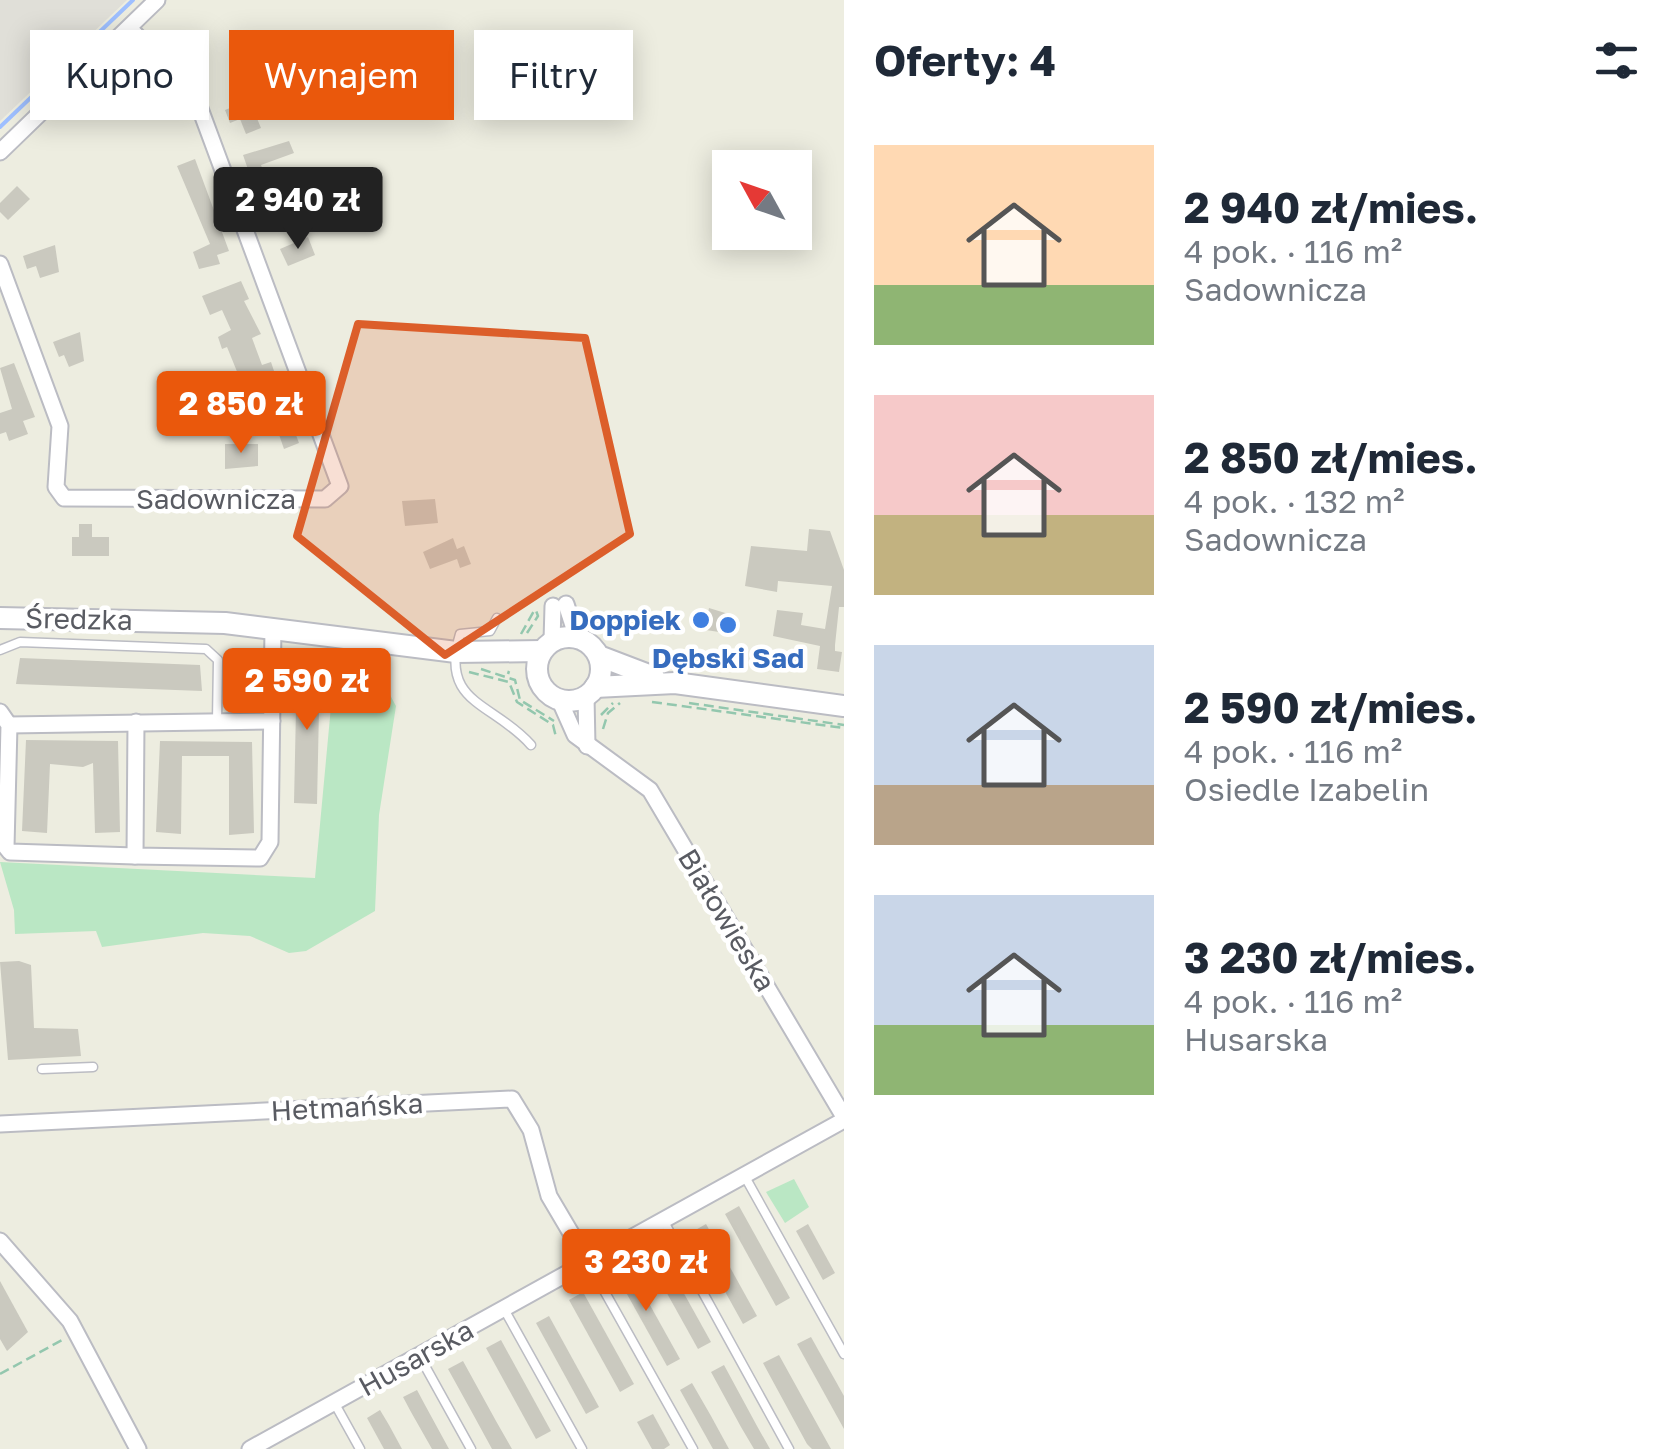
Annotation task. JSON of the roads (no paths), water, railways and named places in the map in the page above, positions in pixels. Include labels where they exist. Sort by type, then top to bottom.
[{"type":"street","points":[[0,152],[158,0]]},
{"type":"street","name":"Sadownicza","points":[[0,264],[60,426],[56,487],[64,498],[324,499],[340,486],[195,96],[129,28]]},
{"type":"street","points":[[577,638],[560,605],[538,677],[546,691],[559,699],[675,682]]},
{"type":"street","name":"Średzka","points":[[0,618],[273,628],[538,677]]},
{"type":"street","points":[[272,721],[4,718],[6,847],[10,852],[260,858],[268,851],[272,721],[273,628]]},
{"type":"street","points":[[547,646],[577,638],[589,642],[599,656],[602,672],[590,692],[587,746]]},
{"type":"street","name":"Średzka","points":[[456,659],[547,646]]},
{"type":"street","points":[[599,656],[627,670],[675,682],[844,706]]},
{"type":"street","name":"Białowieska","points":[[559,699],[576,734],[587,746],[650,790],[844,1119]]},
{"type":"street","points":[[135,856],[136,722]]},
{"type":"street","name":"Hetmańska","points":[[0,1124],[512,1099],[532,1130],[549,1196],[588,1262]]},
{"type":"street","name":"Husarska","points":[[250,1449],[844,1119]]},
{"type":"street","points":[[0,1241],[70,1322],[138,1449]]},
{"type":"lane","points":[[497,618],[490,631],[460,634],[457,684],[531,745]]},
{"type":"lane","points":[[0,650],[20,642],[206,649],[218,660],[217,722]]},
{"type":"lane","points":[[42,1070],[93,1067]]},
{"type":"lane","points":[[744,1174],[844,1354]]},
{"type":"lane","points":[[663,1220],[790,1449]]},
{"type":"lane","points":[[588,1262],[693,1449]]},
{"type":"lane","points":[[504,1309],[582,1449]]},
{"type":"lane","points":[[419,1356],[471,1449]]},
{"type":"lane","points":[[335,1404],[360,1449]]},
{"type":"waterway","points":[[0,127],[133,0]]},
{"type":"place","name":"Doppiek","points":[[701,620]]},
{"type":"place","name":"Dębski Sad","points":[[728,625]]}]
